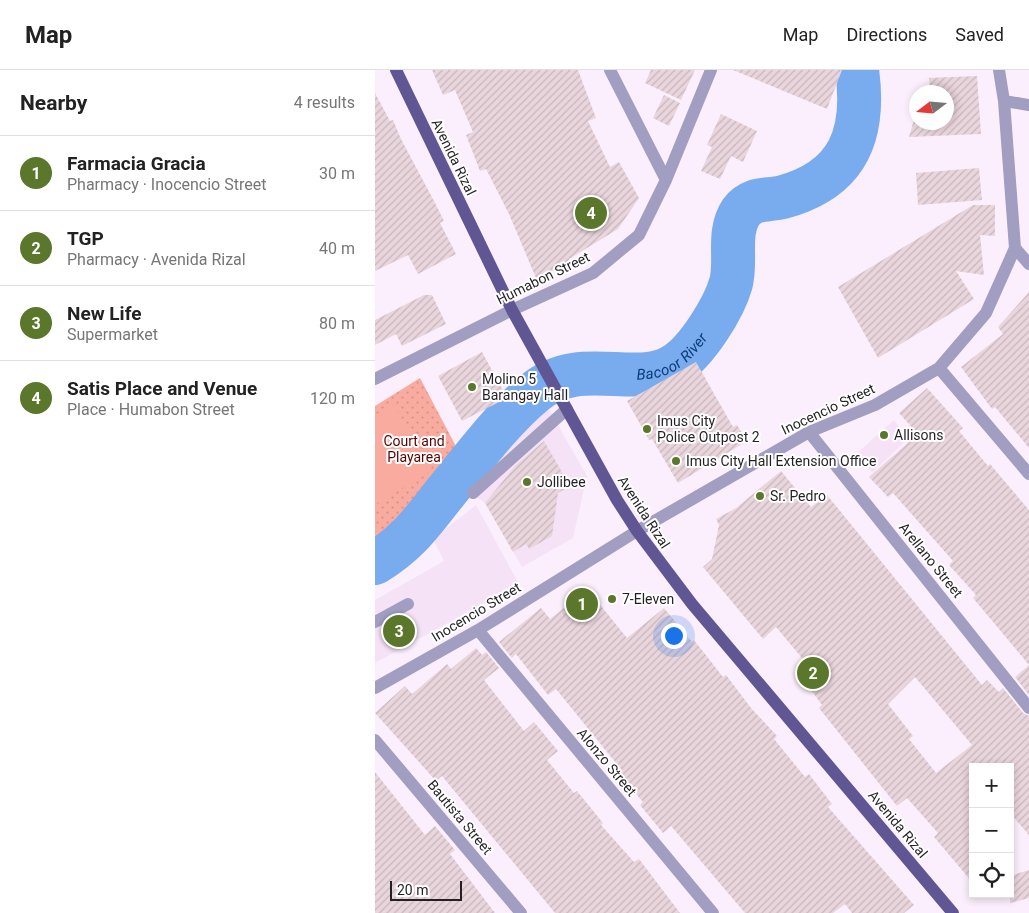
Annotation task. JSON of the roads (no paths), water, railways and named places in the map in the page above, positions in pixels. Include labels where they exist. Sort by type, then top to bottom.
[{"type":"main road","name":"Avenida Rizal","points":[[396,70],[512,310],[617,500],[637,531],[692,604],[953,913]]},
{"type":"street","points":[[610,70],[666,180]]},
{"type":"street","name":"Humabon Street","points":[[375,379],[512,310],[593,273],[639,235],[666,180],[711,70]]},
{"type":"street","name":"Inocencio Street","points":[[375,688],[478,630],[637,531],[809,432],[875,405],[939,368],[986,312],[1015,248],[1004,100],[999,70]]},
{"type":"street","points":[[1004,100],[1029,105]]},
{"type":"street","points":[[1015,248],[1029,264]]},
{"type":"street","points":[[939,368],[1029,474]]},
{"type":"street","points":[[473,493],[564,404]]},
{"type":"street","name":"Arellano Street","points":[[809,432],[1029,708]]},
{"type":"street","points":[[375,622],[408,604]]},
{"type":"street","name":"Alonzo Street","points":[[478,630],[713,913]]},
{"type":"street","name":"Bautista Street","points":[[375,740],[521,913]]},
{"type":"waterway","name":"Bacoor River","points":[[375,563],[406,540],[499,427],[535,392],[553,381],[571,375],[589,373],[626,375],[660,372],[675,365],[692,350],[716,316],[731,283],[734,229],[741,212],[745,207],[760,200],[783,197],[805,189],[824,179],[838,166],[848,151],[855,134],[859,114],[857,70]]},
{"type":"place","name":"Satis Place and Venue","points":[[591,213]]},
{"type":"place","name":"Molino 5 Barangay Hall","points":[[472,387]]},
{"type":"place","name":"Imus City Police Outpost 2","points":[[647,429]]},
{"type":"place","name":"Allisons","points":[[884,435]]},
{"type":"place","name":"Imus City Hall Extension Office","points":[[676,461]]},
{"type":"place","name":"Jollibee","points":[[527,482]]},
{"type":"place","name":"Sr. Pedro","points":[[760,496]]},
{"type":"place","name":"7-Eleven","points":[[612,599]]},
{"type":"place","name":"Farmacia Gracia","points":[[582,604]]},
{"type":"place","name":"New Life","points":[[399,631]]},
{"type":"place","name":"TGP","points":[[813,673]]},
{"type":"park label","name":"Court and Playarea","points":[[414,450]]}]
